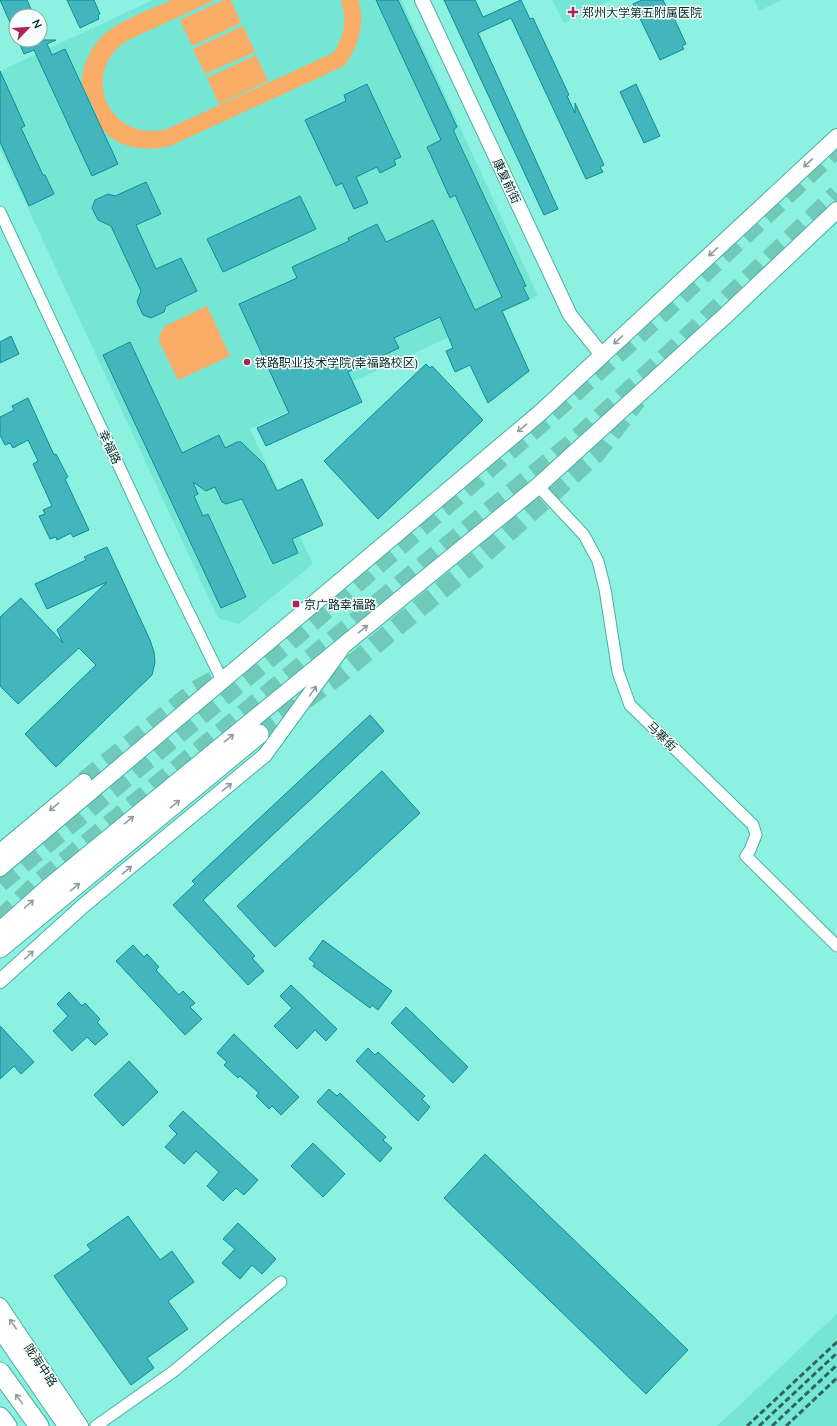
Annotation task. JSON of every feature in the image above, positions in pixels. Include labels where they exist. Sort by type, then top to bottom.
[{"type":"highway","points":[[0,948],[259,734]]},
{"type":"highway","points":[[0,1327],[68,1426]]},
{"type":"highway","points":[[0,1372],[39,1426]]},
{"type":"highway","points":[[0,1417],[7,1426]]},
{"type":"main road","points":[[0,868],[540,414],[837,137]]},
{"type":"main road","points":[[0,930],[53,883],[538,486],[726,315],[837,210]]},
{"type":"street","name":"康复前街","points":[[422,0],[570,316],[602,355]]},
{"type":"street","name":"幸福路","points":[[0,212],[162,558],[222,680]]},
{"type":"street","name":"马寨街","points":[[538,486],[584,535],[598,561],[605,590],[618,672],[630,705],[753,825],[756,835],[746,856],[837,946]]},
{"type":"street","points":[[0,981],[84,905],[265,755],[348,641]]},
{"type":"street","points":[[0,851],[84,781]]},
{"type":"street","points":[[96,1426],[174,1371],[281,1282]]},
{"type":"street","name":"陇海中路","points":[[0,1305],[81,1426]]},
{"type":"shaded area","name":"铁路职业技术学院(幸福路校区)","points":[[153,0],[401,0],[538,296],[250,429],[313,564],[239,624],[218,618],[0,148],[0,71]]},
{"type":"shaded area","points":[[172,0],[215,0],[126,41],[112,55],[104,71],[103,88],[107,103],[116,117],[130,126],[147,131],[167,129],[333,53],[340,40],[344,27],[344,14],[341,0],[358,0],[361,26],[357,43],[344,66],[170,146],[144,149],[127,146],[112,138],[101,126],[82,83],[83,72],[92,50],[105,34],[122,22]]},
{"type":"shaded area","points":[[224,0],[231,0],[241,23],[192,46],[180,20]]},
{"type":"shaded area","name":"郑州大学第五附属医院","points":[[552,0],[611,0],[564,23]]},
{"type":"shaded area","points":[[754,0],[781,0],[759,11]]},
{"type":"shaded area","points":[[243,26],[255,52],[205,74],[193,49]]},
{"type":"shaded area","points":[[256,55],[268,81],[219,104],[207,78]]},
{"type":"shaded area","points":[[207,306],[230,356],[178,380],[159,341],[160,334],[165,326]]},
{"type":"shaded area","points":[[837,1314],[837,1426],[717,1426]]},
{"type":"building","points":[[0,0],[27,0],[30,8],[8,8],[8,18]]},
{"type":"building","points":[[67,0],[94,0],[100,14],[98,15],[99,19],[80,28]]},
{"type":"building","points":[[376,0],[398,0],[457,127],[454,129],[454,132],[526,286],[523,287],[529,299],[502,311],[529,371],[488,403],[470,365],[455,372],[446,351],[453,348],[440,317],[394,338],[399,348],[348,372],[362,402],[266,446],[257,428],[289,413],[239,304],[297,278],[292,267],[349,241],[348,238],[377,224],[386,242],[433,220],[475,310],[502,297],[455,195],[450,198],[427,147],[441,140]]},
{"type":"building","points":[[444,0],[475,0],[483,17],[521,0],[530,19],[533,18],[569,95],[567,96],[575,113],[575,103],[604,165],[600,167],[603,172],[586,179],[511,18],[478,33],[558,209],[544,215]]},
{"type":"building","points":[[642,0],[663,0],[671,17],[673,16],[686,44],[682,46],[684,49],[660,60],[633,4]]},
{"type":"building","points":[[48,40],[56,40],[48,44]]},
{"type":"building","points":[[48,46],[52,55],[65,49],[118,164],[92,176],[34,50],[24,54],[21,48],[48,48]]},
{"type":"building","points":[[0,71],[25,126],[21,128],[43,175],[45,175],[54,194],[29,206],[0,142]]},
{"type":"building","points":[[367,84],[401,157],[394,160],[396,165],[380,173],[377,167],[356,177],[368,203],[354,209],[342,183],[336,186],[305,120],[346,101],[344,95]]},
{"type":"building","points":[[636,84],[660,136],[644,143],[620,92]]},
{"type":"building","points":[[146,182],[161,214],[136,225],[156,269],[181,258],[197,291],[166,306],[164,312],[151,318],[143,315],[137,302],[141,291],[111,226],[98,220],[92,208],[95,200],[108,194],[115,196]]},
{"type":"building","points":[[300,196],[316,229],[223,272],[207,239]]},
{"type":"building","points":[[11,336],[19,354],[0,363],[0,342]]},
{"type":"building","points":[[130,342],[182,453],[219,435],[225,448],[237,442],[241,442],[264,464],[277,491],[302,479],[323,525],[292,539],[298,553],[273,564],[242,499],[226,504],[222,502],[215,487],[206,491],[193,482],[198,494],[194,496],[203,516],[208,514],[246,597],[221,608],[103,355]]},
{"type":"building","points":[[426,364],[430,368],[432,366],[483,420],[378,519],[324,461]]},
{"type":"building","points":[[28,398],[54,455],[56,454],[68,477],[65,479],[89,530],[73,537],[71,533],[57,540],[56,537],[50,539],[39,516],[45,514],[43,510],[52,506],[33,464],[38,461],[28,440],[13,448],[10,443],[5,445],[0,435],[0,417],[14,410],[12,406]]},
{"type":"building","points":[[107,547],[150,640],[154,652],[155,662],[152,675],[56,767],[25,734],[96,665],[79,648],[18,704],[0,686],[0,617],[21,598],[63,643],[57,630],[107,582],[47,609],[35,584],[86,560],[84,557]]},
{"type":"building","points":[[370,715],[384,731],[203,900],[255,956],[252,958],[264,971],[248,985],[173,905],[195,884],[192,881]]},
{"type":"building","points":[[382,771],[420,813],[275,947],[237,906]]},
{"type":"building","points":[[323,940],[392,991],[378,1010],[372,1005],[370,1008],[313,966],[315,963],[309,959]]},
{"type":"building","points":[[133,945],[144,957],[147,954],[159,967],[156,970],[179,995],[183,991],[195,1003],[190,1007],[202,1019],[185,1035],[116,961]]},
{"type":"building","points":[[291,985],[337,1029],[326,1041],[315,1030],[297,1049],[274,1026],[292,1008],[280,996]]},
{"type":"building","points":[[69,992],[82,1006],[85,1003],[100,1019],[97,1022],[108,1034],[95,1045],[87,1037],[72,1051],[53,1031],[68,1016],[57,1004]]},
{"type":"building","points":[[406,1007],[468,1067],[453,1083],[391,1023]]},
{"type":"building","points":[[0,1026],[34,1062],[21,1074],[14,1066],[0,1079]]},
{"type":"building","points":[[234,1034],[299,1097],[281,1115],[272,1106],[269,1109],[256,1096],[259,1093],[240,1076],[238,1078],[224,1065],[227,1062],[217,1053]]},
{"type":"building","points":[[368,1048],[375,1055],[378,1052],[425,1096],[422,1099],[430,1107],[418,1121],[356,1061]]},
{"type":"building","points":[[129,1061],[158,1092],[123,1126],[94,1095]]},
{"type":"building","points":[[329,1089],[337,1096],[340,1093],[386,1137],[383,1140],[392,1148],[380,1162],[317,1102]]},
{"type":"building","points":[[183,1111],[258,1180],[244,1195],[236,1188],[223,1201],[207,1186],[219,1172],[196,1151],[184,1164],[165,1147],[177,1134],[169,1126]]},
{"type":"building","points":[[313,1143],[345,1174],[323,1197],[291,1166]]},
{"type":"building","points":[[485,1154],[688,1350],[646,1394],[444,1198]]},
{"type":"building","points":[[128,1216],[160,1260],[172,1251],[194,1282],[168,1301],[188,1329],[147,1358],[154,1368],[131,1385],[54,1276],[91,1250],[87,1245]]},
{"type":"building","points":[[238,1223],[276,1259],[262,1274],[252,1265],[240,1279],[222,1263],[235,1249],[223,1239]]},
{"type":"tunnel","points":[[0,883],[295,637],[546,419],[657,318],[837,148]]},
{"type":"tunnel","points":[[0,920],[37,884],[573,442],[682,342],[837,194]]},
{"type":"tunnel","points":[[259,734],[339,675],[483,555],[596,454],[637,400]]},
{"type":"tunnel","points":[[84,781],[196,690],[227,673]]},
{"type":"railway","points":[[747,1426],[837,1342]]},
{"type":"railway","points":[[759,1426],[837,1353]]},
{"type":"railway","points":[[772,1426],[837,1365]]},
{"type":"railway","points":[[786,1426],[837,1378]]},
{"type":"place","name":"郑州大学第五附属医院","points":[[573,12]]},
{"type":"place","name":"铁路职业技术学院(幸福路校区)","points":[[247,362]]},
{"type":"place","name":"京广路幸福路","points":[[296,604]]}]
